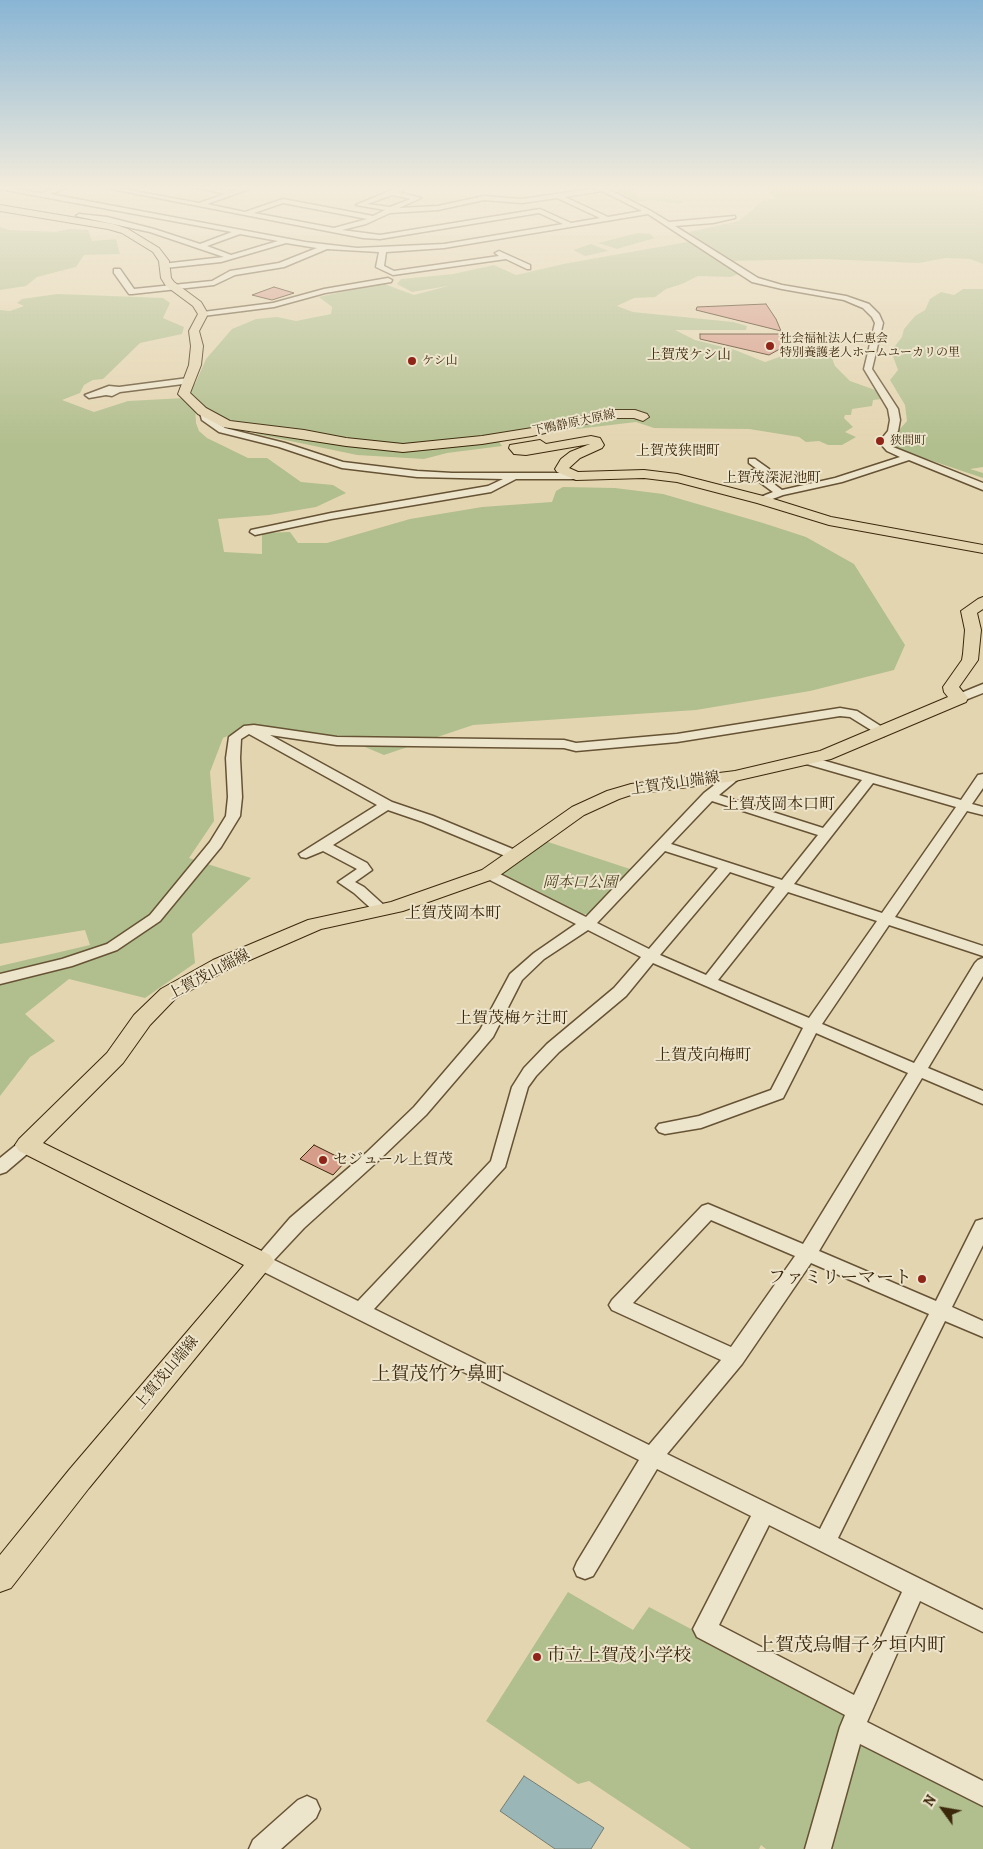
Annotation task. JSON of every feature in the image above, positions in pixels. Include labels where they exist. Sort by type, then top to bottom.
[{"type":"main road","points":[[166,273],[166,278],[174,287],[197,304],[203,314],[194,331],[197,346],[195,365],[188,381]]},
{"type":"main road","name":"下鴨静原大原線","points":[[188,381],[184,394],[205,413],[221,422],[234,426],[403,448],[435,446],[516,435],[560,427],[615,413],[643,417],[599,427],[557,442],[515,448],[520,451],[526,451],[591,440],[596,441],[598,445],[575,455],[564,465],[562,469],[576,476]]},
{"type":"main road","points":[[576,476],[644,474],[677,478],[762,500],[829,522],[983,550]]},
{"type":"main road","points":[[960,698],[952,692],[951,686],[970,660],[973,630],[969,611],[983,602]]},
{"type":"main road","name":"上賀茂山端線","points":[[27,1145],[115,1058],[142,1020],[168,994],[220,965],[316,924],[396,907],[489,874],[578,811],[613,795],[631,789],[735,776],[794,761],[808,760],[884,732],[960,698]]},
{"type":"main road","points":[[27,1145],[261,1262]]},
{"type":"main road","name":"上賀茂山端線","points":[[0,1578],[102,1450],[261,1262]]},
{"type":"street","points":[[119,273],[132,292],[214,283],[237,273]]},
{"type":"street","points":[[744,273],[755,280],[782,287],[846,298],[866,306],[876,316],[879,323],[868,369],[893,409],[895,420],[893,431],[884,442],[890,449],[983,487]]},
{"type":"street","points":[[203,314],[274,305],[324,291],[388,280]]},
{"type":"street","points":[[89,395],[106,392],[110,388],[118,390],[188,381]]},
{"type":"street","points":[[205,413],[206,420],[222,430],[282,445],[342,465],[426,475],[576,476]]},
{"type":"street","points":[[762,500],[780,493],[838,480],[909,457]]},
{"type":"street","points":[[752,462],[766,470],[753,473],[780,493]]},
{"type":"street","points":[[255,532],[331,516],[491,489],[513,477]]},
{"type":"street","points":[[960,698],[983,688]]},
{"type":"street","points":[[0,980],[67,964],[112,947],[155,918],[216,844],[233,816],[235,737],[249,729],[262,728],[337,741],[564,744],[576,747],[677,738],[840,712],[853,714],[884,732]]},
{"type":"street","points":[[249,729],[387,805],[428,819],[515,855]]},
{"type":"street","points":[[808,760],[983,811]]},
{"type":"street","points":[[735,776],[709,796],[588,923],[539,956],[516,977],[488,1033],[420,1111],[372,1157],[297,1223],[261,1262],[983,1621]]},
{"type":"street","points":[[709,981],[870,778]]},
{"type":"street","points":[[665,1128],[701,1122],[777,1094],[812,1026],[983,778]]},
{"type":"street","points":[[709,796],[826,833]]},
{"type":"street","points":[[306,854],[387,805]]},
{"type":"street","points":[[322,845],[362,866],[366,870],[345,882],[359,890],[381,910]]},
{"type":"street","points":[[662,846],[983,951]]},
{"type":"street","points":[[360,1312],[499,1162],[520,1087],[530,1072],[553,1048],[620,992],[727,867]]},
{"type":"street","points":[[489,874],[652,956],[983,1098]]},
{"type":"street","points":[[585,1569],[654,1456],[734,1358],[807,1254],[983,963]]},
{"type":"street","points":[[0,1168],[27,1145]]},
{"type":"street","points":[[734,1358],[619,1305],[708,1211],[983,1329]]},
{"type":"street","points":[[824,1543],[983,1226]]},
{"type":"street","points":[[764,1513],[705,1629],[983,1794]]},
{"type":"street","points":[[818,1849],[855,1719],[915,1587]]},
{"type":"street","points":[[262,1849],[306,1809]]},
{"type":"green space","points":[[0,273],[51,273],[37,277],[26,286],[0,290]]},
{"type":"green space","points":[[456,273],[512,273],[516,275],[523,273],[737,273],[731,277],[698,276],[666,289],[655,297],[634,298],[617,306],[633,312],[733,322],[747,326],[746,330],[675,330],[695,340],[735,350],[765,362],[802,349],[830,353],[835,366],[850,381],[878,391],[882,399],[873,400],[872,406],[852,409],[851,415],[845,415],[844,418],[853,427],[845,432],[856,437],[842,445],[828,445],[819,441],[806,442],[799,437],[749,429],[654,428],[636,422],[577,429],[555,425],[495,436],[502,446],[447,453],[424,459],[357,455],[257,434],[250,425],[227,421],[214,415],[187,390],[195,384],[206,359],[232,329],[256,319],[277,317],[296,321],[331,314],[332,307],[319,297],[382,283],[414,295],[448,286],[412,292],[397,284],[401,279]]},
{"type":"green space","points":[[963,289],[983,289],[983,467],[970,469],[983,473],[983,478],[897,449],[891,445],[891,439],[907,421],[905,405],[890,380],[898,370],[891,351],[902,337],[904,329],[915,316],[925,310],[930,299],[941,292],[954,295]]},
{"type":"green space","points":[[57,294],[163,298],[170,303],[163,318],[184,327],[182,334],[140,343],[103,379],[93,380],[84,385],[80,393],[62,400],[94,412],[128,401],[184,398],[195,403],[196,423],[199,431],[207,438],[248,458],[267,458],[301,482],[333,485],[346,493],[316,507],[269,515],[218,519],[224,552],[262,554],[262,533],[290,532],[298,543],[327,543],[410,519],[482,507],[552,502],[556,491],[563,487],[615,488],[663,494],[806,537],[854,564],[905,645],[894,670],[810,691],[696,710],[473,725],[384,755],[339,736],[251,725],[223,738],[210,772],[214,821],[189,858],[251,878],[192,934],[195,963],[145,998],[69,979],[25,1014],[55,1041],[30,1057],[0,1096],[0,966],[90,945],[85,930],[0,944],[0,310],[10,311],[24,306],[17,303],[22,299]]},
{"type":"green space","name":"岡本口公園","points":[[542,840],[633,870],[592,913],[581,915],[497,872]]},
{"type":"green space","points":[[568,1592],[633,1630],[649,1607],[840,1707],[847,1719],[809,1849],[766,1849],[761,1845],[759,1849],[691,1849],[589,1781],[578,1784],[486,1721]]},
{"type":"green space","points":[[859,1741],[983,1802],[983,1849],[832,1849]]},
{"type":"water","points":[[524,1776],[604,1828],[591,1849],[555,1849],[500,1811]]},
{"type":"building","points":[[274,287],[294,293],[272,300],[252,295]]},
{"type":"building","points":[[766,304],[781,331],[696,310],[697,307]]},
{"type":"building","name":"社会福祉法人仁恵会 特別養護老人ホームユーカリの里","points":[[700,334],[783,334],[787,345],[769,355],[700,339]]},
{"type":"building","name":"セジュール上賀茂","points":[[314,1145],[346,1161],[333,1175],[300,1159]]},
{"type":"place","name":"社会福祉法人仁恵会 特別養護老人ホームユーカリの里","points":[[770,346]]},
{"type":"place","name":"ケシ山","points":[[412,361]]},
{"type":"place","name":"狭間町","points":[[880,441]]},
{"type":"place","name":"セジュール上賀茂","points":[[323,1160]]},
{"type":"place","name":"ファミリーマート","points":[[922,1279]]},
{"type":"place","name":"市立上賀茂小学校","points":[[537,1657]]},
{"type":"district","name":"上賀茂ケシ山","points":[[689,356]]},
{"type":"district","name":"上賀茂狭間町","points":[[678,452]]},
{"type":"district","name":"上賀茂深泥池町","points":[[772,479]]},
{"type":"district","name":"上賀茂岡本口町","points":[[779,805]]},
{"type":"district","name":"上賀茂岡本町","points":[[453,914]]},
{"type":"district","name":"上賀茂梅ケ辻町","points":[[512,1019]]},
{"type":"district","name":"上賀茂向梅町","points":[[703,1056]]},
{"type":"district","name":"上賀茂竹ケ鼻町","points":[[438,1375]]},
{"type":"district","name":"上賀茂烏帽子ケ垣内町","points":[[851,1646]]}]
